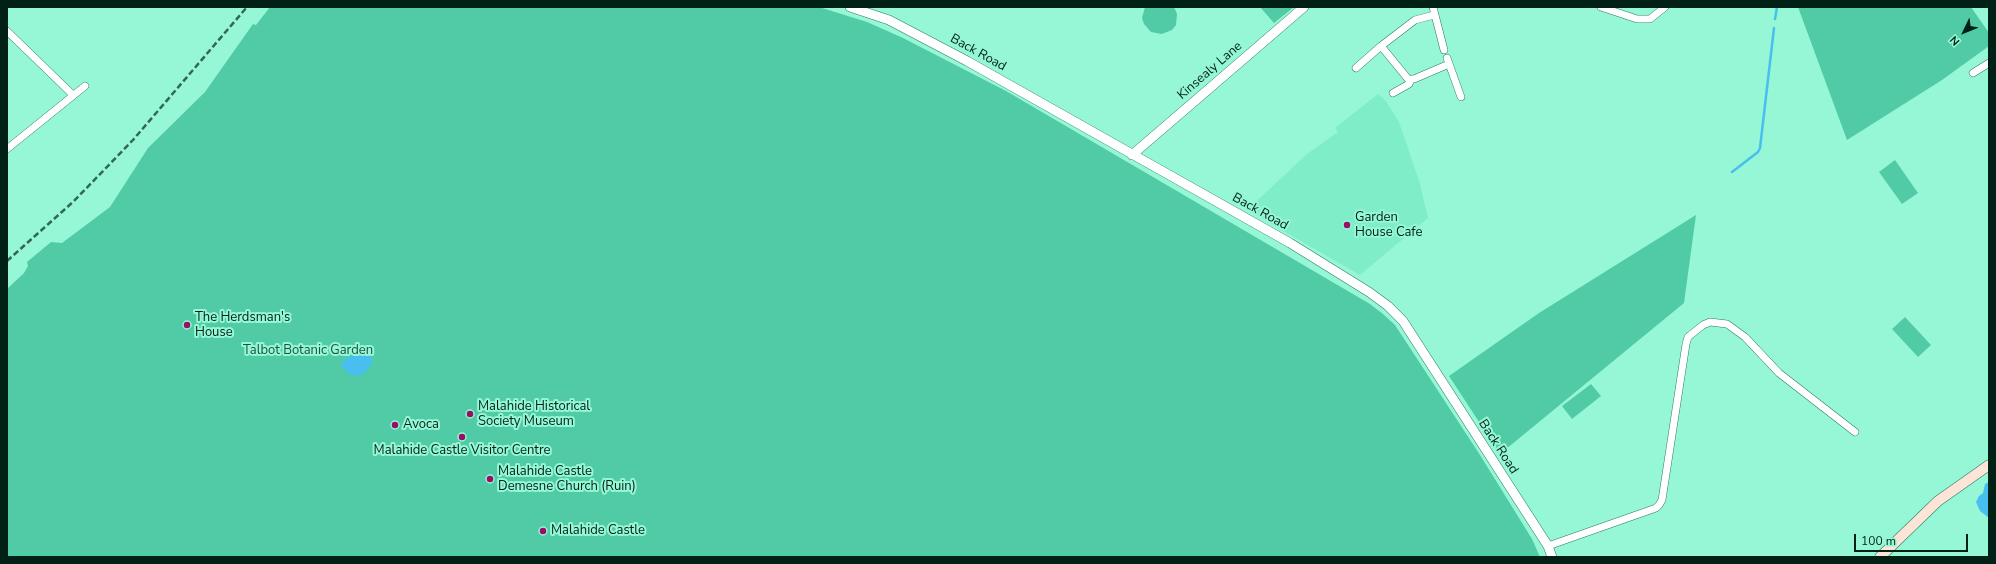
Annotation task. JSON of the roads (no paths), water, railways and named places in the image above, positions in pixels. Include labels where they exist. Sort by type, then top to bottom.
[{"type":"main road","points":[[1880,557],[1938,501],[1989,465]]},
{"type":"street","name":"Back Road","points":[[850,7],[889,20],[960,57],[1295,247],[1369,292],[1388,306],[1403,321],[1548,546],[1552,557]]},
{"type":"street","name":"Kinsealy Lane","points":[[1132,154],[1304,7]]},
{"type":"street","points":[[1432,7],[1444,50]]},
{"type":"street","points":[[1601,7],[1637,18],[1650,18],[1665,7]]},
{"type":"street","points":[[1356,68],[1381,46],[1415,20],[1434,15]]},
{"type":"street","points":[[7,31],[73,95]]},
{"type":"street","points":[[1381,46],[1408,78],[1411,79]]},
{"type":"street","points":[[1393,93],[1409,84],[1411,79],[1448,61],[1461,97]]},
{"type":"street","points":[[1973,73],[1989,63]]},
{"type":"street","points":[[10,146],[85,86]]},
{"type":"street","points":[[1548,546],[1656,508],[1659,505],[1662,500],[1686,344],[1688,337],[1703,325],[1710,322],[1727,324],[1745,337],[1779,373],[1855,432]]},
{"type":"water","points":[[364,353],[369,354],[373,363],[364,373],[359,376],[350,375],[342,367],[341,364],[346,358]]},
{"type":"water","points":[[1989,482],[1989,518],[1980,511],[1976,502],[1979,496],[1983,493],[1985,484]]},
{"type":"waterway","points":[[1775,19],[1777,7]]},
{"type":"waterway","points":[[1732,172],[1758,152],[1760,148],[1774,28]]},
{"type":"railway","points":[[7,261],[74,201],[133,140],[247,7]]},
{"type":"place","name":"Garden House Cafe","points":[[1347,225]]},
{"type":"place","name":"The Herdsman's House","points":[[187,325]]},
{"type":"place","name":"Malahide Historical Society Museum","points":[[470,414]]},
{"type":"place","name":"Avoca","points":[[395,425]]},
{"type":"place","name":"Malahide Castle Visitor Centre","points":[[462,437]]},
{"type":"place","name":"Malahide Castle Demesne Church (Ruin)","points":[[490,479]]},
{"type":"place","name":"Malahide Castle","points":[[543,531]]},
{"type":"park label","name":"Talbot Botanic Garden","points":[[308,351]]}]
